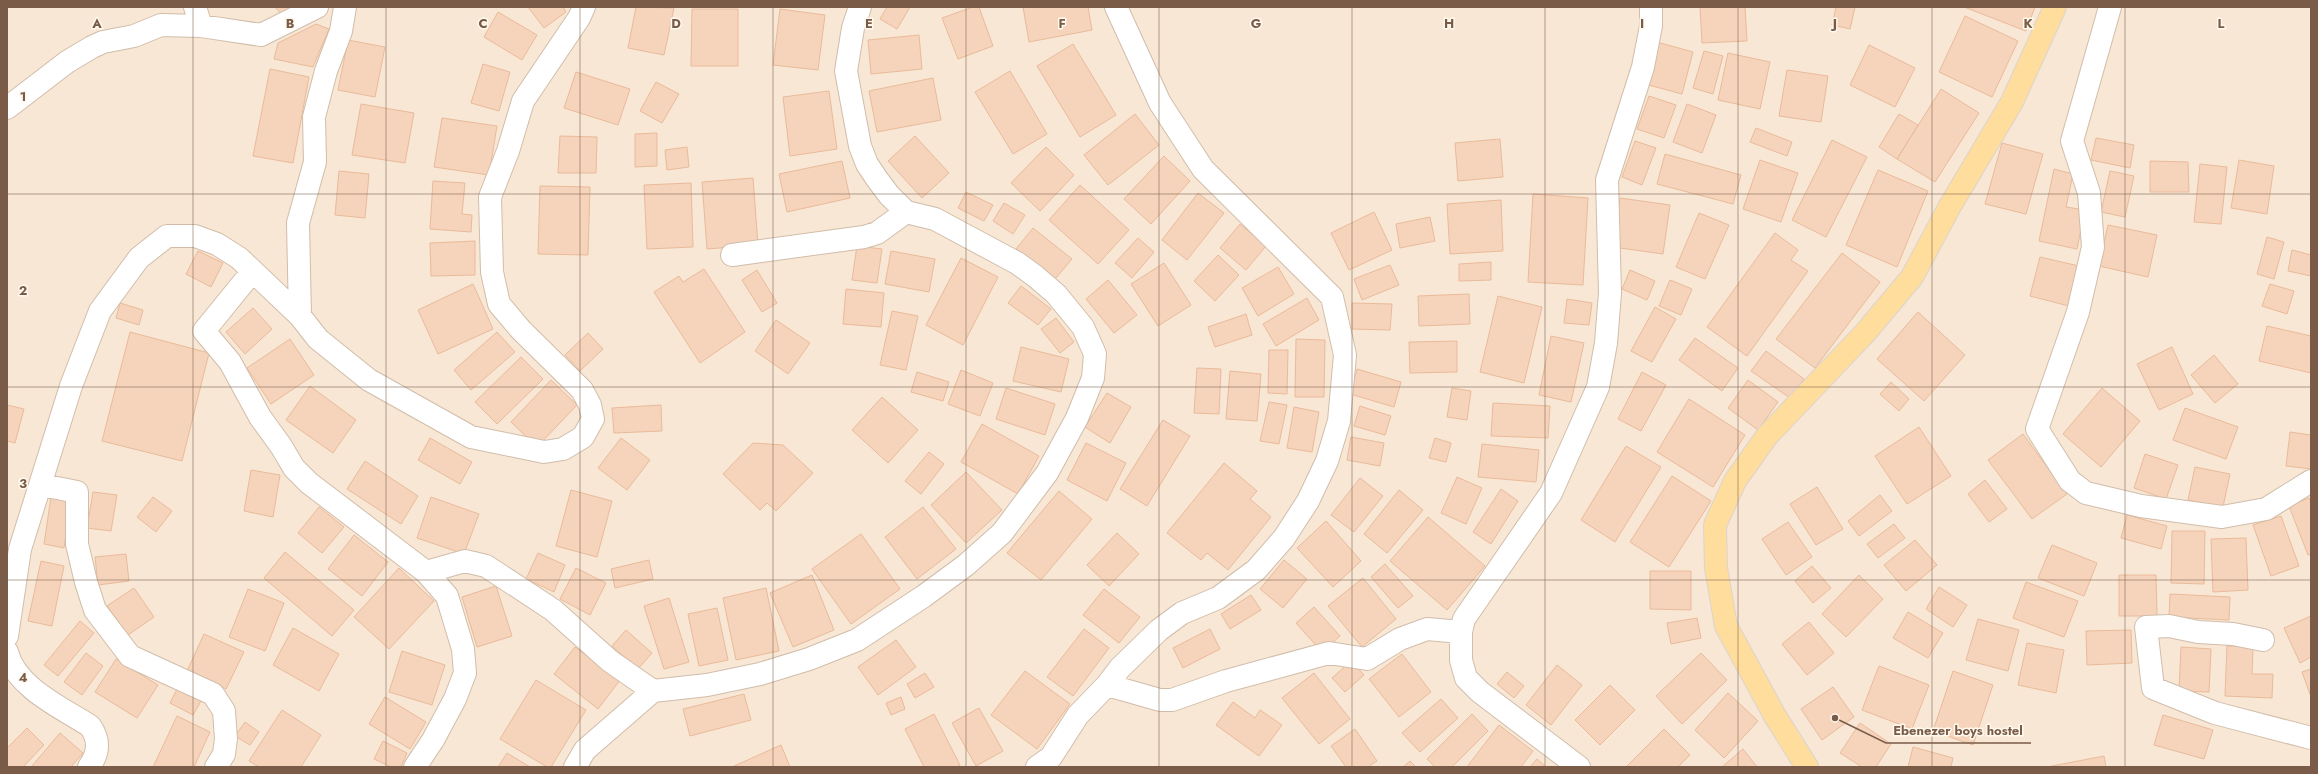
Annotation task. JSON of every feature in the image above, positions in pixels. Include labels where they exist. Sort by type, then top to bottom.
[{"type":"main road","points":[[1807,767],[1775,716],[1726,626],[1716,568],[1715,525],[1735,481],[1767,436],[1865,333],[1912,277],[1950,206],[2012,102],[2055,7]]},
{"type":"street","points":[[7,108],[67,62],[92,46],[103,42],[134,36],[161,25],[198,16],[261,36],[317,7]]},
{"type":"street","points":[[300,316],[298,223],[315,162],[314,117],[326,71],[341,31],[345,7]]},
{"type":"street","points":[[7,636],[20,549],[42,485],[71,386],[100,310],[139,258],[167,236],[195,236],[228,251],[239,258],[300,316],[318,339],[369,380],[471,437],[544,452],[563,449],[583,437],[593,419],[590,405],[582,390],[521,330],[499,304],[492,272],[490,197],[508,150],[523,101],[579,18],[584,7]]},
{"type":"street","points":[[575,767],[585,750],[653,691],[707,685],[760,674],[809,659],[857,640],[924,596],[966,565],[1002,533],[1047,473],[1076,418],[1093,378],[1094,354],[1083,327],[1056,294],[1016,263],[935,219],[906,212],[889,195],[867,164],[860,146],[846,71],[853,28],[860,7]]},
{"type":"street","points":[[1037,767],[1051,758],[1078,715],[1107,685],[1120,668],[1159,630],[1182,613],[1218,598],[1256,570],[1284,538],[1308,501],[1328,461],[1339,421],[1345,355],[1332,297],[1203,169],[1160,103],[1116,7]]},
{"type":"street","points":[[1579,767],[1480,692],[1466,678],[1461,660],[1461,632],[1471,607],[1551,493],[1598,387],[1606,343],[1610,293],[1607,180],[1643,66],[1651,26],[1651,7]]},
{"type":"street","points":[[2110,7],[2072,141],[2089,193],[2093,247],[2078,312],[2037,429],[2070,481],[2086,493],[2141,506],[2222,516],[2266,509],[2311,480]]},
{"type":"street","points":[[732,255],[864,237],[877,233],[906,212]]},
{"type":"street","points":[[252,272],[204,331],[230,362],[260,416],[294,468],[309,484],[426,572],[447,596],[463,649],[465,673],[455,699],[433,740],[415,767]]},
{"type":"street","points":[[42,485],[77,492],[78,544],[86,582],[95,610],[119,643],[130,656],[213,694],[224,711],[226,739],[224,754],[216,767]]},
{"type":"street","points":[[426,572],[465,561],[486,566],[553,610],[610,661],[653,691]]},
{"type":"street","points":[[2263,640],[2233,634],[2198,632],[2170,626],[2146,627],[2153,688],[2215,713],[2311,738]]},
{"type":"street","points":[[1107,685],[1160,700],[1172,700],[1226,681],[1329,654],[1367,659],[1400,639],[1427,629],[1461,632]]},
{"type":"street","points":[[7,652],[10,664],[27,685],[90,726],[96,734],[98,744],[96,754],[89,767]]},
{"type":"shaded area","points":[[7,7],[2311,7],[2311,767],[7,767]]},
{"type":"building","points":[[275,7],[295,7],[284,17]]},
{"type":"building","points":[[528,7],[563,7],[566,12],[544,28]]},
{"type":"building","points":[[636,7],[674,8],[664,55],[628,48]]},
{"type":"building","points":[[887,7],[910,7],[897,29],[880,19]]},
{"type":"building","points":[[973,7],[979,7],[993,46],[958,59],[942,18]]},
{"type":"building","points":[[1023,7],[1088,7],[1092,30],[1029,42]]},
{"type":"building","points":[[1700,7],[1745,7],[1747,41],[1702,43]]},
{"type":"building","points":[[1836,7],[1855,7],[1850,29],[1832,25]]},
{"type":"building","points":[[1964,7],[2035,7],[2026,31]]},
{"type":"building","points":[[692,9],[738,9],[738,66],[691,66]]},
{"type":"building","points":[[780,9],[825,15],[818,70],[773,65]]},
{"type":"building","points":[[498,12],[537,35],[522,60],[484,37]]},
{"type":"building","points":[[1965,16],[2018,41],[1992,97],[1939,72]]},
{"type":"building","points":[[316,24],[329,29],[313,67],[274,59],[278,43]]},
{"type":"building","points":[[919,35],[922,69],[871,74],[868,40]]},
{"type":"building","points":[[348,40],[385,47],[375,97],[338,90]]},
{"type":"building","points":[[1657,42],[1693,52],[1682,94],[1645,84]]},
{"type":"building","points":[[1073,44],[1116,115],[1080,137],[1037,66]]},
{"type":"building","points":[[1869,45],[1915,68],[1895,107],[1850,85]]},
{"type":"building","points":[[1704,51],[1723,56],[1713,94],[1693,88]]},
{"type":"building","points":[[1728,53],[1770,62],[1760,109],[1718,100]]},
{"type":"building","points":[[483,64],[510,72],[499,111],[471,103]]},
{"type":"building","points":[[270,69],[309,77],[293,163],[253,156]]},
{"type":"building","points":[[1787,70],[1828,76],[1821,122],[1779,116]]},
{"type":"building","points":[[1010,71],[1047,134],[1013,154],[975,92]]},
{"type":"building","points":[[576,72],[630,89],[618,125],[564,108]]},
{"type":"building","points":[[933,78],[941,120],[877,132],[869,91]]},
{"type":"building","points":[[656,82],[679,94],[662,123],[640,111]]},
{"type":"building","points":[[1941,89],[1979,113],[1935,182],[1897,159]]},
{"type":"building","points":[[829,91],[837,149],[790,156],[783,97]]},
{"type":"building","points":[[1649,96],[1676,105],[1664,138],[1637,129]]},
{"type":"building","points":[[361,104],[414,113],[405,163],[352,155]]},
{"type":"building","points":[[1687,104],[1716,115],[1702,153],[1673,142]]},
{"type":"building","points":[[1135,114],[1159,145],[1108,185],[1084,155]]},
{"type":"building","points":[[1899,114],[1918,125],[1897,159],[1879,147]]},
{"type":"building","points":[[442,118],[497,126],[489,175],[434,167]]},
{"type":"building","points":[[1756,128],[1792,142],[1787,156],[1750,142]]},
{"type":"building","points":[[657,133],[657,166],[635,167],[635,134]]},
{"type":"building","points":[[560,136],[597,137],[596,173],[558,173]]},
{"type":"building","points":[[915,136],[949,173],[922,198],[888,161]]},
{"type":"building","points":[[2096,138],[2134,145],[2130,168],[2091,160]]},
{"type":"building","points":[[1500,139],[1503,177],[1458,181],[1455,143]]},
{"type":"building","points":[[1832,140],[1867,157],[1826,237],[1792,220]]},
{"type":"building","points":[[1635,141],[1656,148],[1642,185],[1622,177]]},
{"type":"building","points":[[2002,143],[2043,154],[2026,214],[1985,204]]},
{"type":"building","points":[[687,147],[689,167],[667,170],[665,150]]},
{"type":"building","points":[[1046,147],[1074,175],[1040,211],[1011,183]]},
{"type":"building","points":[[1665,154],[1741,175],[1733,204],[1657,184]]},
{"type":"building","points":[[1164,156],[1190,181],[1151,224],[1124,199]]},
{"type":"building","points":[[1760,160],[1798,173],[1781,222],[1743,209]]},
{"type":"building","points":[[2239,160],[2274,166],[2267,214],[2231,208]]},
{"type":"building","points":[[842,161],[850,198],[787,212],[779,174]]},
{"type":"building","points":[[2150,161],[2188,162],[2189,192],[2150,192]]},
{"type":"building","points":[[2200,164],[2227,167],[2221,224],[2194,222]]},
{"type":"building","points":[[2054,169],[2073,174],[2066,207],[2085,210],[2077,249],[2039,241]]},
{"type":"building","points":[[1878,170],[1928,191],[1897,267],[1846,245]]},
{"type":"building","points":[[339,171],[369,174],[365,218],[335,215]]},
{"type":"building","points":[[2110,171],[2134,176],[2125,217],[2101,212]]},
{"type":"building","points":[[753,178],[758,245],[707,249],[702,182]]},
{"type":"building","points":[[433,181],[465,183],[462,214],[472,215],[471,232],[430,229]]},
{"type":"building","points":[[691,183],[693,247],[647,249],[644,185]]},
{"type":"building","points":[[1080,185],[1129,230],[1098,264],[1049,220]]},
{"type":"building","points":[[540,186],[590,187],[588,255],[538,254]]},
{"type":"building","points":[[966,192],[993,205],[984,221],[958,208]]},
{"type":"building","points":[[1198,193],[1224,213],[1187,260],[1162,240]]},
{"type":"building","points":[[1533,194],[1588,198],[1583,285],[1528,282]]},
{"type":"building","points":[[1620,198],[1670,205],[1663,254],[1613,247]]},
{"type":"building","points":[[1501,200],[1503,251],[1450,254],[1447,204]]},
{"type":"building","points":[[1004,203],[1025,215],[1013,234],[993,221]]},
{"type":"building","points":[[1374,212],[1392,250],[1349,270],[1331,233]]},
{"type":"building","points":[[1699,213],[1729,225],[1705,279],[1676,267]]},
{"type":"building","points":[[1430,217],[1435,241],[1400,248],[1396,224]]},
{"type":"building","points":[[1240,224],[1266,246],[1246,270],[1220,248]]},
{"type":"building","points":[[2108,225],[2157,235],[2148,277],[2099,266]]},
{"type":"building","points":[[1033,228],[1072,259],[1055,279],[1016,249]]},
{"type":"building","points":[[1775,233],[1798,250],[1791,260],[1808,271],[1747,356],[1707,327]]},
{"type":"building","points":[[2267,237],[2284,242],[2274,279],[2257,274]]},
{"type":"building","points":[[1138,238],[1154,252],[1132,278],[1115,263]]},
{"type":"building","points":[[475,241],[475,275],[431,276],[430,243]]},
{"type":"building","points":[[857,246],[882,249],[877,283],[852,280]]},
{"type":"building","points":[[2292,250],[2311,255],[2311,276],[2288,271]]},
{"type":"building","points":[[198,251],[223,263],[211,287],[186,274]]},
{"type":"building","points":[[891,251],[935,259],[929,292],[885,284]]},
{"type":"building","points":[[1842,253],[1880,282],[1815,368],[1776,339]]},
{"type":"building","points":[[1218,255],[1239,275],[1215,301],[1194,281]]},
{"type":"building","points":[[2040,257],[2079,266],[2069,306],[2030,296]]},
{"type":"building","points":[[961,258],[998,277],[963,345],[926,325]]},
{"type":"building","points":[[1491,262],[1491,280],[1459,281],[1459,264]]},
{"type":"building","points":[[1164,263],[1191,305],[1158,326],[1131,284]]},
{"type":"building","points":[[1390,265],[1399,285],[1362,300],[1354,279]]},
{"type":"building","points":[[1278,267],[1294,294],[1258,316],[1242,288]]},
{"type":"building","points":[[704,269],[745,332],[700,363],[654,292],[679,276],[683,282]]},
{"type":"building","points":[[757,270],[777,303],[762,312],[742,280]]},
{"type":"building","points":[[1630,270],[1655,281],[1647,300],[1622,289]]},
{"type":"building","points":[[1108,280],[1137,315],[1114,333],[1086,299]]},
{"type":"building","points":[[1670,280],[1692,289],[1681,315],[1659,306]]},
{"type":"building","points":[[473,284],[493,329],[438,354],[418,310]]},
{"type":"building","points":[[2270,284],[2294,291],[2287,314],[2262,306]]},
{"type":"building","points":[[1021,286],[1051,309],[1038,325],[1008,303]]},
{"type":"building","points":[[846,289],[884,293],[881,327],[843,324]]},
{"type":"building","points":[[1469,294],[1470,324],[1419,326],[1418,296]]},
{"type":"building","points":[[1498,296],[1542,307],[1524,383],[1480,372]]},
{"type":"building","points":[[1307,298],[1319,320],[1276,346],[1263,324]]},
{"type":"building","points":[[1567,299],[1592,303],[1589,325],[1564,323]]},
{"type":"building","points":[[120,303],[143,310],[139,325],[116,318]]},
{"type":"building","points":[[1352,303],[1392,304],[1390,330],[1352,329]]},
{"type":"building","points":[[1655,307],[1676,319],[1652,362],[1631,351]]},
{"type":"building","points":[[253,308],[272,329],[245,354],[226,332]]},
{"type":"building","points":[[892,311],[918,316],[906,370],[880,365]]},
{"type":"building","points":[[1918,312],[1965,355],[1924,401],[1877,359]]},
{"type":"building","points":[[1246,314],[1252,335],[1215,347],[1208,327]]},
{"type":"building","points":[[1056,318],[1074,342],[1060,353],[1041,329]]},
{"type":"building","points":[[776,320],[810,343],[788,374],[755,351]]},
{"type":"building","points":[[2267,326],[2311,336],[2311,373],[2259,361]]},
{"type":"building","points":[[130,332],[209,353],[182,461],[102,441]]},
{"type":"building","points":[[497,332],[515,352],[471,390],[454,370]]},
{"type":"building","points":[[588,333],[603,349],[580,371],[565,355]]},
{"type":"building","points":[[1551,336],[1584,343],[1571,402],[1539,395]]},
{"type":"building","points":[[1695,338],[1738,368],[1722,391],[1679,360]]},
{"type":"building","points":[[290,339],[314,375],[271,404],[247,368]]},
{"type":"building","points":[[1296,339],[1325,340],[1324,397],[1295,397]]},
{"type":"building","points":[[1457,341],[1457,372],[1410,373],[1409,342]]},
{"type":"building","points":[[1021,347],[1069,359],[1061,392],[1013,381]]},
{"type":"building","points":[[2172,347],[2193,394],[2159,410],[2137,364]]},
{"type":"building","points":[[1269,350],[1288,350],[1287,394],[1268,393]]},
{"type":"building","points":[[1766,351],[1804,379],[1790,398],[1751,371]]},
{"type":"building","points":[[2214,355],[2238,384],[2215,403],[2191,375]]},
{"type":"building","points":[[521,357],[543,379],[497,424],[475,402]]},
{"type":"building","points":[[1197,368],[1221,369],[1219,414],[1194,413]]},
{"type":"building","points":[[1357,369],[1401,382],[1394,407],[1350,394]]},
{"type":"building","points":[[961,370],[993,383],[980,416],[948,404]]},
{"type":"building","points":[[1230,371],[1261,374],[1257,421],[1226,419]]},
{"type":"building","points":[[917,372],[949,382],[943,401],[911,392]]},
{"type":"building","points":[[1642,372],[1666,385],[1641,431],[1618,419]]},
{"type":"building","points":[[551,380],[577,405],[537,447],[511,422]]},
{"type":"building","points":[[1748,380],[1778,402],[1758,430],[1728,408]]},
{"type":"building","points":[[1891,382],[1909,399],[1899,411],[1880,394]]},
{"type":"building","points":[[310,386],[356,420],[333,453],[286,420]]},
{"type":"building","points":[[1006,388],[1055,404],[1045,435],[996,419]]},
{"type":"building","points":[[1452,388],[1471,391],[1467,420],[1447,417]]},
{"type":"building","points":[[2102,388],[2140,421],[2101,467],[2063,434]]},
{"type":"building","points":[[1107,393],[1131,407],[1110,443],[1085,427]]},
{"type":"building","points":[[882,397],[918,430],[888,463],[852,430]]},
{"type":"building","points":[[1689,399],[1745,435],[1713,487],[1657,452]]},
{"type":"building","points":[[1269,402],[1287,405],[1279,444],[1260,441]]},
{"type":"building","points":[[1493,403],[1550,406],[1548,438],[1491,436]]},
{"type":"building","points":[[7,405],[24,409],[15,443],[7,441]]},
{"type":"building","points":[[661,405],[662,431],[614,433],[612,408]]},
{"type":"building","points":[[1360,406],[1391,416],[1385,435],[1354,426]]},
{"type":"building","points":[[1294,407],[1319,412],[1312,452],[1287,448]]},
{"type":"building","points":[[2185,408],[2238,427],[2226,459],[2173,440]]},
{"type":"building","points":[[1163,420],[1190,436],[1147,506],[1120,489]]},
{"type":"building","points":[[982,424],[1039,456],[1018,494],[961,462]]},
{"type":"building","points":[[1919,427],[1951,476],[1907,504],[1875,456]]},
{"type":"building","points":[[2290,432],[2311,435],[2311,469],[2286,466]]},
{"type":"building","points":[[2023,434],[2067,494],[2032,519],[1988,460]]},
{"type":"building","points":[[1351,437],[1384,443],[1380,466],[1347,460]]},
{"type":"building","points":[[430,438],[472,462],[460,484],[418,460]]},
{"type":"building","points":[[621,438],[650,460],[627,490],[598,468]]},
{"type":"building","points":[[1435,438],[1451,443],[1446,462],[1429,458]]},
{"type":"building","points":[[753,443],[783,445],[813,473],[776,511],[767,503],[760,510],[723,474]]},
{"type":"building","points":[[1086,443],[1126,463],[1107,501],[1067,480]]},
{"type":"building","points":[[1482,444],[1539,450],[1536,482],[1478,477]]},
{"type":"building","points":[[1626,446],[1661,467],[1615,542],[1581,520]]},
{"type":"building","points":[[929,452],[944,464],[921,494],[905,481]]},
{"type":"building","points":[[2145,454],[2178,465],[2166,499],[2134,488]]},
{"type":"building","points":[[365,461],[418,496],[401,524],[347,489]]},
{"type":"building","points":[[1224,463],[1257,491],[1250,499],[1271,517],[1228,570],[1207,553],[1201,560],[1167,533]]},
{"type":"building","points":[[2195,467],[2230,474],[2223,507],[2188,500]]},
{"type":"building","points":[[251,470],[280,475],[273,517],[244,511]]},
{"type":"building","points":[[966,472],[1002,510],[966,543],[931,505]]},
{"type":"building","points":[[1672,476],[1711,501],[1669,567],[1630,542]]},
{"type":"building","points":[[1457,477],[1482,488],[1466,524],[1441,513]]},
{"type":"building","points":[[1360,478],[1383,496],[1354,532],[1331,515]]},
{"type":"building","points":[[1985,480],[2007,509],[1989,522],[1968,494]]},
{"type":"building","points":[[1817,487],[1843,529],[1816,545],[1790,504]]},
{"type":"building","points":[[1501,489],[1518,501],[1491,544],[1473,532]]},
{"type":"building","points":[[571,490],[612,501],[597,557],[556,546]]},
{"type":"building","points":[[1399,490],[1423,510],[1387,553],[1364,534]]},
{"type":"building","points":[[1059,491],[1092,519],[1041,580],[1007,553]]},
{"type":"building","points":[[93,492],[117,495],[111,531],[87,528]]},
{"type":"building","points":[[1880,495],[1892,511],[1859,536],[1848,521]]},
{"type":"building","points":[[51,497],[71,500],[64,548],[44,544]]},
{"type":"building","points":[[153,497],[172,511],[156,532],[137,517]]},
{"type":"building","points":[[431,497],[479,514],[464,554],[417,538]]},
{"type":"building","points":[[2309,498],[2311,502],[2311,554],[2308,555],[2289,506]]},
{"type":"building","points":[[319,507],[344,527],[322,553],[298,533]]},
{"type":"building","points":[[923,507],[956,549],[917,579],[885,537]]},
{"type":"building","points":[[2127,515],[2167,526],[2161,549],[2121,538]]},
{"type":"building","points":[[2281,516],[2299,566],[2271,576],[2253,525]]},
{"type":"building","points":[[1428,517],[1485,566],[1447,610],[1390,561]]},
{"type":"building","points":[[1326,521],[1361,561],[1333,587],[1297,548]]},
{"type":"building","points":[[1788,522],[1812,557],[1786,575],[1762,539]]},
{"type":"building","points":[[1894,524],[1905,538],[1878,558],[1867,544]]},
{"type":"building","points":[[2172,531],[2205,531],[2204,584],[2171,583]]},
{"type":"building","points":[[1117,533],[1139,554],[1109,586],[1087,565]]},
{"type":"building","points":[[861,534],[900,589],[851,624],[812,569]]},
{"type":"building","points":[[354,535],[388,562],[362,596],[328,569]]},
{"type":"building","points":[[2246,538],[2248,590],[2213,592],[2211,539]]},
{"type":"building","points":[[1915,540],[1937,565],[1906,591],[1884,565]]},
{"type":"building","points":[[2052,545],[2097,563],[2084,596],[2038,578]]},
{"type":"building","points":[[285,552],[354,610],[332,636],[264,578]]},
{"type":"building","points":[[538,553],[565,565],[554,592],[526,579]]},
{"type":"building","points":[[126,554],[129,581],[98,585],[95,557]]},
{"type":"building","points":[[649,560],[653,579],[615,588],[611,569]]},
{"type":"building","points":[[1284,560],[1307,579],[1283,608],[1260,589]]},
{"type":"building","points":[[41,561],[64,566],[52,626],[28,621]]},
{"type":"building","points":[[1385,564],[1413,596],[1398,608],[1371,577]]},
{"type":"building","points":[[1812,566],[1831,588],[1813,603],[1795,581]]},
{"type":"building","points":[[399,568],[434,601],[389,649],[354,617]]},
{"type":"building","points":[[576,568],[606,583],[590,615],[560,599]]},
{"type":"building","points":[[1650,571],[1691,571],[1691,610],[1650,609]]},
{"type":"building","points":[[812,575],[834,630],[793,647],[770,593]]},
{"type":"building","points":[[1859,575],[1883,599],[1846,637],[1822,614]]},
{"type":"building","points":[[2119,575],[2156,575],[2157,616],[2119,616]]},
{"type":"building","points":[[1363,578],[1396,619],[1362,647],[1328,606]]},
{"type":"building","points":[[2026,582],[2078,601],[2064,637],[2013,618]]},
{"type":"building","points":[[496,586],[512,636],[477,647],[462,597]]},
{"type":"building","points":[[1939,587],[1967,605],[1953,627],[1926,609]]},
{"type":"building","points":[[134,588],[154,617],[128,635],[107,606]]},
{"type":"building","points":[[766,588],[779,651],[736,660],[723,598]]},
{"type":"building","points":[[248,589],[284,603],[265,651],[229,637]]},
{"type":"building","points":[[1104,589],[1140,617],[1119,643],[1083,615]]},
{"type":"building","points":[[2170,594],[2230,597],[2229,620],[2169,617]]},
{"type":"building","points":[[1251,595],[1261,610],[1230,629],[1221,614]]},
{"type":"building","points":[[669,598],[689,662],[664,669],[644,606]]},
{"type":"building","points":[[1314,607],[1340,636],[1322,652],[1296,623]]},
{"type":"building","points":[[717,608],[728,660],[699,666],[688,614]]},
{"type":"building","points":[[1908,612],[1943,633],[1928,658],[1893,638]]},
{"type":"building","points":[[2311,616],[2311,657],[2300,663],[2284,628]]},
{"type":"building","points":[[1697,618],[1701,638],[1671,644],[1667,623]]},
{"type":"building","points":[[1978,619],[2019,630],[2008,671],[1966,660]]},
{"type":"building","points":[[80,621],[94,633],[58,676],[44,665]]},
{"type":"building","points":[[1809,622],[1834,653],[1807,675],[1782,644]]},
{"type":"building","points":[[293,628],[339,654],[319,691],[273,665]]},
{"type":"building","points":[[1084,629],[1109,648],[1073,696],[1047,677]]},
{"type":"building","points":[[1210,629],[1220,649],[1183,668],[1173,648]]},
{"type":"building","points":[[626,630],[652,653],[638,669],[612,646]]},
{"type":"building","points":[[2131,630],[2132,663],[2087,665],[2086,631]]},
{"type":"building","points":[[204,634],[244,652],[226,689],[187,671]]},
{"type":"building","points":[[896,640],[916,667],[878,695],[858,667]]},
{"type":"building","points":[[2027,643],[2064,650],[2056,693],[2018,685]]},
{"type":"building","points":[[2227,646],[2253,647],[2252,674],[2273,674],[2272,698],[2225,696]]},
{"type":"building","points":[[575,647],[620,680],[598,709],[554,674]]},
{"type":"building","points":[[2181,647],[2211,649],[2209,692],[2179,691]]},
{"type":"building","points":[[402,651],[445,665],[432,705],[389,692]]},
{"type":"building","points":[[86,653],[103,666],[82,695],[64,682]]},
{"type":"building","points":[[1701,653],[1727,680],[1682,724],[1656,696]]},
{"type":"building","points":[[1402,654],[1431,692],[1399,717],[1369,679]]},
{"type":"building","points":[[116,659],[158,685],[137,718],[95,692]]},
{"type":"building","points":[[1351,661],[1364,675],[1345,692],[1332,678]]},
{"type":"building","points":[[1557,665],[1582,685],[1551,725],[1526,705]]},
{"type":"building","points":[[1879,666],[1929,685],[1912,729],[1862,710]]},
{"type":"building","points":[[2311,669],[2311,697],[2302,672]]},
{"type":"building","points":[[1025,671],[1070,704],[1037,749],[991,715]]},
{"type":"building","points":[[1953,671],[1993,685],[1973,745],[1933,731]]},
{"type":"building","points":[[1507,672],[1524,686],[1514,698],[1497,684]]},
{"type":"building","points":[[925,673],[934,687],[915,698],[907,684]]},
{"type":"building","points":[[1314,673],[1350,719],[1319,744],[1282,698]]},
{"type":"building","points":[[536,680],[586,710],[551,767],[547,767],[500,739]]},
{"type":"building","points":[[1610,685],[1635,710],[1600,745],[1575,720]]},
{"type":"building","points":[[1833,687],[1854,717],[1822,740],[1801,709]]},
{"type":"building","points":[[177,689],[201,701],[193,715],[170,703]]},
{"type":"building","points":[[1728,693],[1758,721],[1724,758],[1695,730]]},
{"type":"building","points":[[744,694],[751,720],[690,736],[683,709]]},
{"type":"building","points":[[385,697],[426,722],[410,749],[369,724]]},
{"type":"building","points":[[901,697],[905,709],[891,715],[886,703]]},
{"type":"building","points":[[1441,699],[1458,718],[1420,752],[1402,733]]},
{"type":"building","points":[[1233,702],[1255,718],[1260,710],[1282,725],[1259,756],[1216,725]]},
{"type":"building","points":[[979,708],[1003,751],[976,766],[952,723]]},
{"type":"building","points":[[282,710],[321,735],[301,767],[259,767],[249,761]]},
{"type":"building","points":[[934,714],[960,765],[956,767],[924,767],[905,729]]},
{"type":"building","points":[[1472,714],[1488,731],[1452,767],[1435,767],[1427,759]]},
{"type":"building","points":[[2163,715],[2213,730],[2204,759],[2154,745]]},
{"type":"building","points":[[177,716],[210,732],[194,767],[153,767]]},
{"type":"building","points":[[245,722],[259,732],[250,745],[235,736]]},
{"type":"building","points":[[1860,723],[1891,744],[1876,767],[1862,767],[1840,753]]},
{"type":"building","points":[[1499,725],[1533,751],[1521,767],[1467,767]]},
{"type":"building","points":[[27,728],[44,745],[23,767],[7,767],[7,748]]},
{"type":"building","points":[[1355,729],[1377,761],[1368,767],[1346,767],[1331,746]]},
{"type":"building","points":[[1664,729],[1690,755],[1678,767],[1626,767]]},
{"type":"building","points":[[60,733],[83,753],[71,767],[31,767]]},
{"type":"building","points":[[383,741],[407,753],[401,767],[391,767],[374,759]]},
{"type":"building","points":[[781,745],[790,767],[732,767]]},
{"type":"building","points":[[1913,747],[1953,758],[1951,767],[1908,767]]},
{"type":"building","points":[[1743,749],[1757,767],[1722,767]]},
{"type":"building","points":[[507,753],[530,767],[498,767]]},
{"type":"building","points":[[2104,756],[2106,767],[2047,767]]},
{"type":"building","points":[[1537,759],[1546,767],[1530,767]]},
{"type":"building","points":[[1410,761],[1416,767],[1403,767]]},
{"type":"place","name":"Ebenezer boys hostel","points":[[1835,718]]}]
